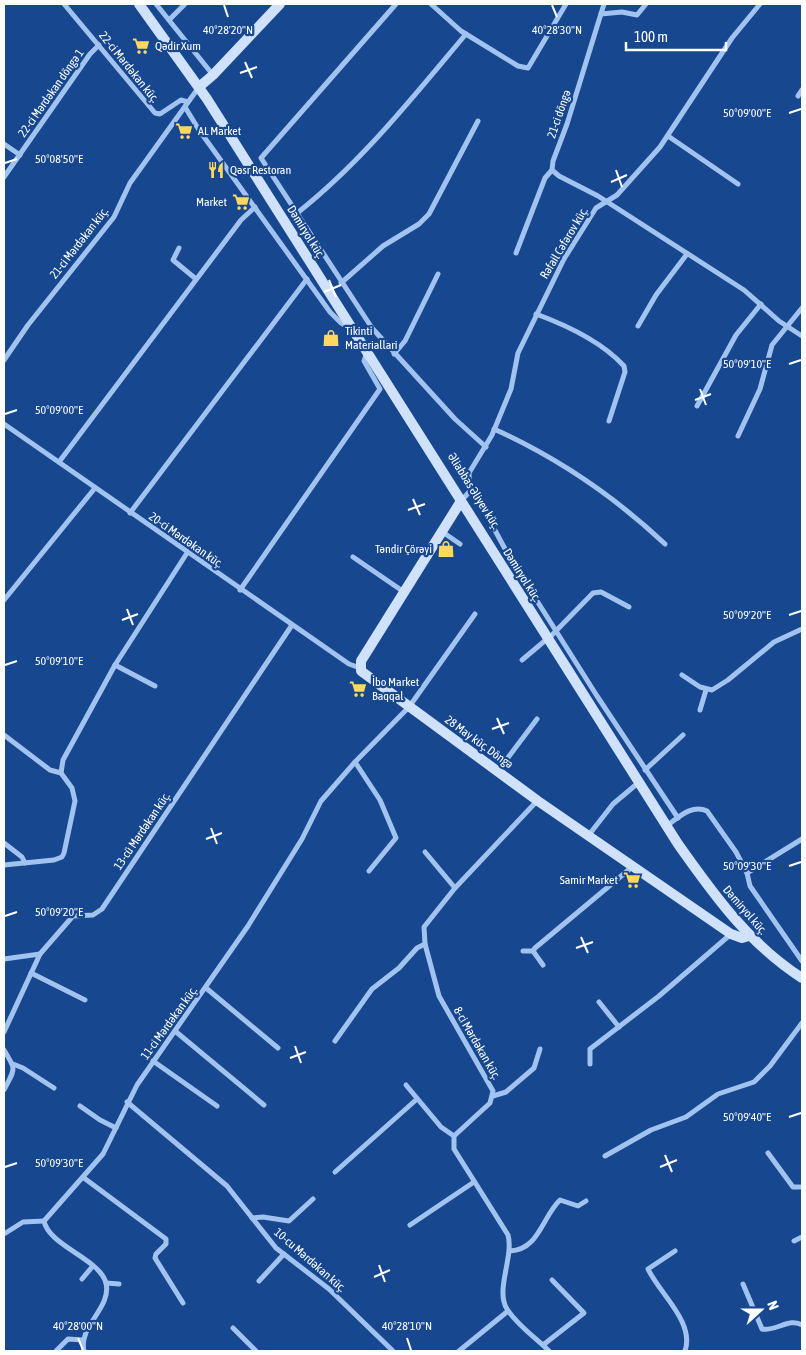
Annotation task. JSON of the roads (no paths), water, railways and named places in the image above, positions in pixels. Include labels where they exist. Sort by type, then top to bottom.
[{"type":"main road","points":[[139,4],[200,85],[213,75],[280,4]]},
{"type":"main road","name":"Əliabbas Əliyev küç.","points":[[144,4],[200,85],[465,496]]},
{"type":"main road","name":"Dəmiryol küç.","points":[[200,85],[352,328],[465,496],[552,635],[638,783],[692,864],[749,936],[773,958],[802,978]]},
{"type":"main road","points":[[360,668],[361,661],[440,531],[465,496]]},
{"type":"main road","points":[[552,635],[716,890],[748,929],[776,955],[802,974]]},
{"type":"main road","name":"28 May küç. Döngə","points":[[360,668],[364,674],[409,707],[632,867],[731,934],[742,938],[749,936]]},
{"type":"street","name":"22-ci Mərdəkan küç.","points":[[64,4],[155,114],[160,114],[181,100],[186,104]]},
{"type":"street","points":[[156,4],[213,75]]},
{"type":"street","points":[[169,20],[185,4]]},
{"type":"street","points":[[396,4],[261,158],[367,321],[394,354],[467,431],[486,447]]},
{"type":"street","points":[[431,4],[466,34],[518,66],[528,68],[566,4]]},
{"type":"street","name":"21-ci döngə","points":[[516,253],[545,178],[552,170],[552,161],[567,124],[604,4]]},
{"type":"street","points":[[601,14],[622,12],[637,15],[646,4]]},
{"type":"street","name":"Rəfail Cəfərov küç.","points":[[465,496],[469,473],[486,447],[511,389],[518,353],[552,281],[573,245],[596,208],[621,190],[668,136],[732,38],[760,4]]},
{"type":"street","points":[[296,214],[348,168],[402,111],[466,34]]},
{"type":"street","name":"22-ci Mərdəkan döngə 1","points":[[4,177],[90,54],[99,45]]},
{"type":"street","name":"21-ci Mərdəkan küç.","points":[[4,360],[28,325],[114,217],[130,183],[200,85]]},
{"type":"street","points":[[798,96],[802,90]]},
{"type":"street","points":[[186,104],[199,130],[336,319],[345,326],[352,328]]},
{"type":"street","points":[[341,283],[383,246],[419,224],[429,214],[478,121]]},
{"type":"street","points":[[668,136],[738,184]]},
{"type":"street","points":[[4,144],[20,155]]},
{"type":"street","points":[[552,170],[559,176],[606,201],[744,290],[787,327],[802,336]]},
{"type":"street","points":[[59,462],[241,220],[254,207]]},
{"type":"street","points":[[179,248],[173,260],[196,279]]},
{"type":"street","points":[[638,326],[656,295],[687,254]]},
{"type":"street","points":[[394,354],[405,341],[438,274]]},
{"type":"street","points":[[130,513],[307,279]]},
{"type":"street","points":[[697,406],[736,335],[761,304]]},
{"type":"street","points":[[738,436],[760,389],[772,345],[802,308]]},
{"type":"street","points":[[536,314],[554,321],[590,341],[624,366],[625,372],[608,420]]},
{"type":"street","points":[[240,590],[380,389],[364,361],[368,352]]},
{"type":"street","name":"20-ci Mərdəkan küç.","points":[[4,424],[240,590],[349,664],[360,668]]},
{"type":"street","points":[[494,429],[538,449],[582,477],[631,513],[665,544]]},
{"type":"street","points":[[4,600],[95,488]]},
{"type":"street","points":[[465,496],[478,499],[552,635],[645,770],[673,821]]},
{"type":"street","points":[[440,531],[460,544]]},
{"type":"street","points":[[4,865],[54,860],[62,857],[75,801],[72,788],[61,773],[60,767],[70,744],[115,665],[188,553]]},
{"type":"street","points":[[354,556],[404,592]]},
{"type":"street","points":[[522,660],[552,635],[590,595],[596,592],[629,607]]},
{"type":"street","name":"11-ci Mərdəkan küç.","points":[[44,1221],[84,1178],[109,1145],[127,1102],[153,1061],[206,988],[302,839],[317,808],[355,762],[409,707],[476,614]]},
{"type":"street","name":"13-cü Mərdəkan küç.","points":[[4,1032],[40,954],[74,916],[93,915],[102,909],[292,625]]},
{"type":"street","points":[[682,675],[706,690],[712,690],[728,680],[774,642],[802,629]]},
{"type":"street","points":[[115,665],[155,686]]},
{"type":"street","points":[[700,710],[706,690]]},
{"type":"street","points":[[498,771],[537,719]]},
{"type":"street","points":[[4,735],[50,770],[61,773]]},
{"type":"street","points":[[645,770],[683,735]]},
{"type":"street","points":[[355,762],[380,800],[396,838],[369,871]]},
{"type":"street","points":[[588,836],[613,804],[638,783]]},
{"type":"street","name":"8-ci Mərdəkan küç.","points":[[454,1136],[486,1107],[493,1096],[490,1083],[441,1000],[423,932],[426,923],[455,888],[538,800]]},
{"type":"street","name":"Dəmiryol küç.","points":[[673,821],[696,808],[706,811],[736,852],[747,873],[750,886],[802,961]]},
{"type":"street","points":[[747,873],[802,839]]},
{"type":"street","points":[[4,843],[22,857],[25,863]]},
{"type":"street","points":[[425,852],[455,888]]},
{"type":"street","points":[[523,951],[533,951],[632,867]]},
{"type":"street","points":[[590,1064],[590,1049],[731,934]]},
{"type":"street","points":[[335,1041],[372,989],[399,968],[417,948],[425,944]]},
{"type":"street","points":[[533,951],[543,965]]},
{"type":"street","points":[[4,959],[40,954]]},
{"type":"street","points":[[31,973],[85,1000]]},
{"type":"street","points":[[206,988],[278,1048]]},
{"type":"street","points":[[599,1002],[619,1026]]},
{"type":"street","points":[[605,1156],[652,1130],[686,1117],[718,1094],[754,1082],[770,1066],[802,1023]]},
{"type":"street","points":[[175,1031],[264,1105]]},
{"type":"street","points":[[493,1096],[506,1092],[534,1068],[540,1049]]},
{"type":"street","points":[[4,1051],[13,1064],[13,1072],[4,1090]]},
{"type":"street","points":[[153,1061],[218,1106]]},
{"type":"street","points":[[13,1064],[24,1068],[54,1088]]},
{"type":"street","points":[[406,1085],[442,1127],[454,1136],[454,1149],[505,1230],[509,1240],[510,1251],[504,1293],[508,1311],[549,1351]]},
{"type":"street","points":[[335,1172],[417,1099]]},
{"type":"street","name":"10-cu Mərdəkan küç.","points":[[127,1102],[227,1186],[269,1240],[329,1289],[393,1351]]},
{"type":"street","points":[[80,1106],[100,1120],[116,1128]]},
{"type":"street","points":[[768,1153],[793,1188],[802,1187]]},
{"type":"street","points":[[84,1178],[166,1239],[166,1244],[156,1254],[155,1258],[183,1303]]},
{"type":"street","points":[[410,1225],[474,1182]]},
{"type":"street","points":[[252,1218],[263,1217],[289,1221],[313,1200]]},
{"type":"street","points":[[510,1251],[521,1250],[533,1240],[560,1200],[578,1206],[586,1202]]},
{"type":"street","points":[[4,1234],[23,1222],[44,1221],[50,1232],[92,1267],[106,1283],[119,1284]]},
{"type":"street","points":[[794,1241],[802,1237]]},
{"type":"street","points":[[675,1250],[651,1264],[648,1269],[677,1314],[687,1339],[685,1351]]},
{"type":"street","points":[[259,1281],[284,1254]]},
{"type":"street","points":[[82,1279],[92,1267]]},
{"type":"street","points":[[543,1345],[584,1313],[552,1280]]},
{"type":"street","points":[[84,1351],[83,1340],[105,1297],[106,1283]]},
{"type":"street","points":[[743,1284],[762,1328],[767,1330],[795,1322],[802,1325]]},
{"type":"street","points":[[459,1351],[508,1311]]},
{"type":"street","points":[[233,1328],[256,1351]]},
{"type":"street","points":[[56,1351],[68,1339],[83,1340]]},
{"type":"place","name":"Qədir Xum","points":[[141,46]]},
{"type":"place","name":"AL Market","points":[[184,131]]},
{"type":"place","name":"Qəsr Restoran","points":[[216,170]]},
{"type":"place","name":"Market","points":[[241,202]]},
{"type":"place","name":"Tikinti Materiallari","points":[[331,338]]},
{"type":"place","name":"Təndir Çörəyi","points":[[446,549]]},
{"type":"place","name":"İbo Market Baqqal","points":[[358,689]]},
{"type":"place","name":"Samir Market","points":[[632,880]]}]
